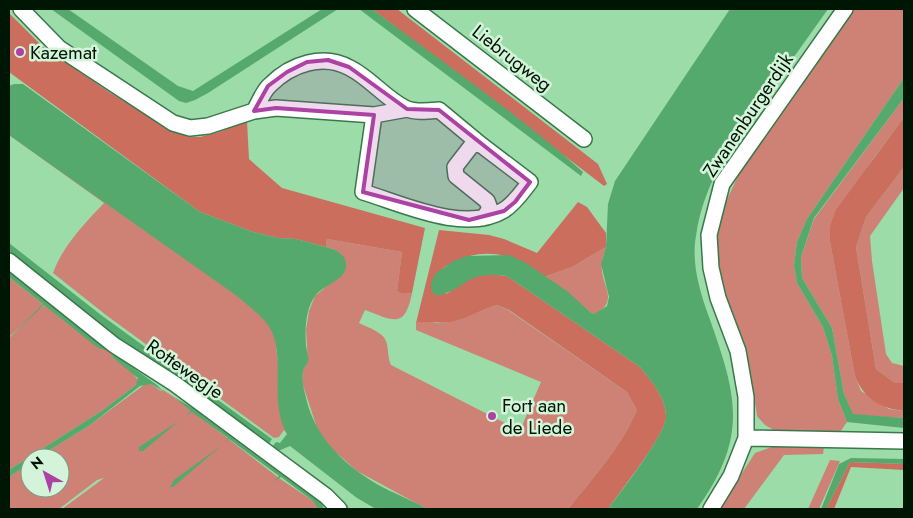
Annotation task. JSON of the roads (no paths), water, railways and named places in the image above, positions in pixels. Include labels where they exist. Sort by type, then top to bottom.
[{"type":"street","points":[[21,9],[59,48],[173,122],[190,128],[208,126],[254,111],[276,108],[374,115],[407,109],[424,112],[439,110],[530,182],[515,202],[504,211],[483,218],[455,219],[363,192],[374,115]]},
{"type":"street","name":"Liebrugweg","points":[[415,9],[584,139]]},
{"type":"street","name":"Zwanenburgerdijk","points":[[711,509],[731,476],[746,438],[746,397],[738,351],[718,298],[711,268],[708,235],[722,184],[845,9]]},
{"type":"street","points":[[254,111],[268,86],[287,72],[307,62],[328,60],[349,67],[407,109]]},
{"type":"street","points":[[480,144],[472,145],[455,167],[456,176],[487,201],[490,210],[483,218]]},
{"type":"street","name":"Rottewegje","points":[[9,261],[114,345],[175,384],[326,496],[339,509]]},
{"type":"street","points":[[746,438],[904,441]]},
{"type":"place","name":"Kazemat","points":[[20,52]]},
{"type":"place","name":"Fort aan de Liede","points":[[492,416]]}]
